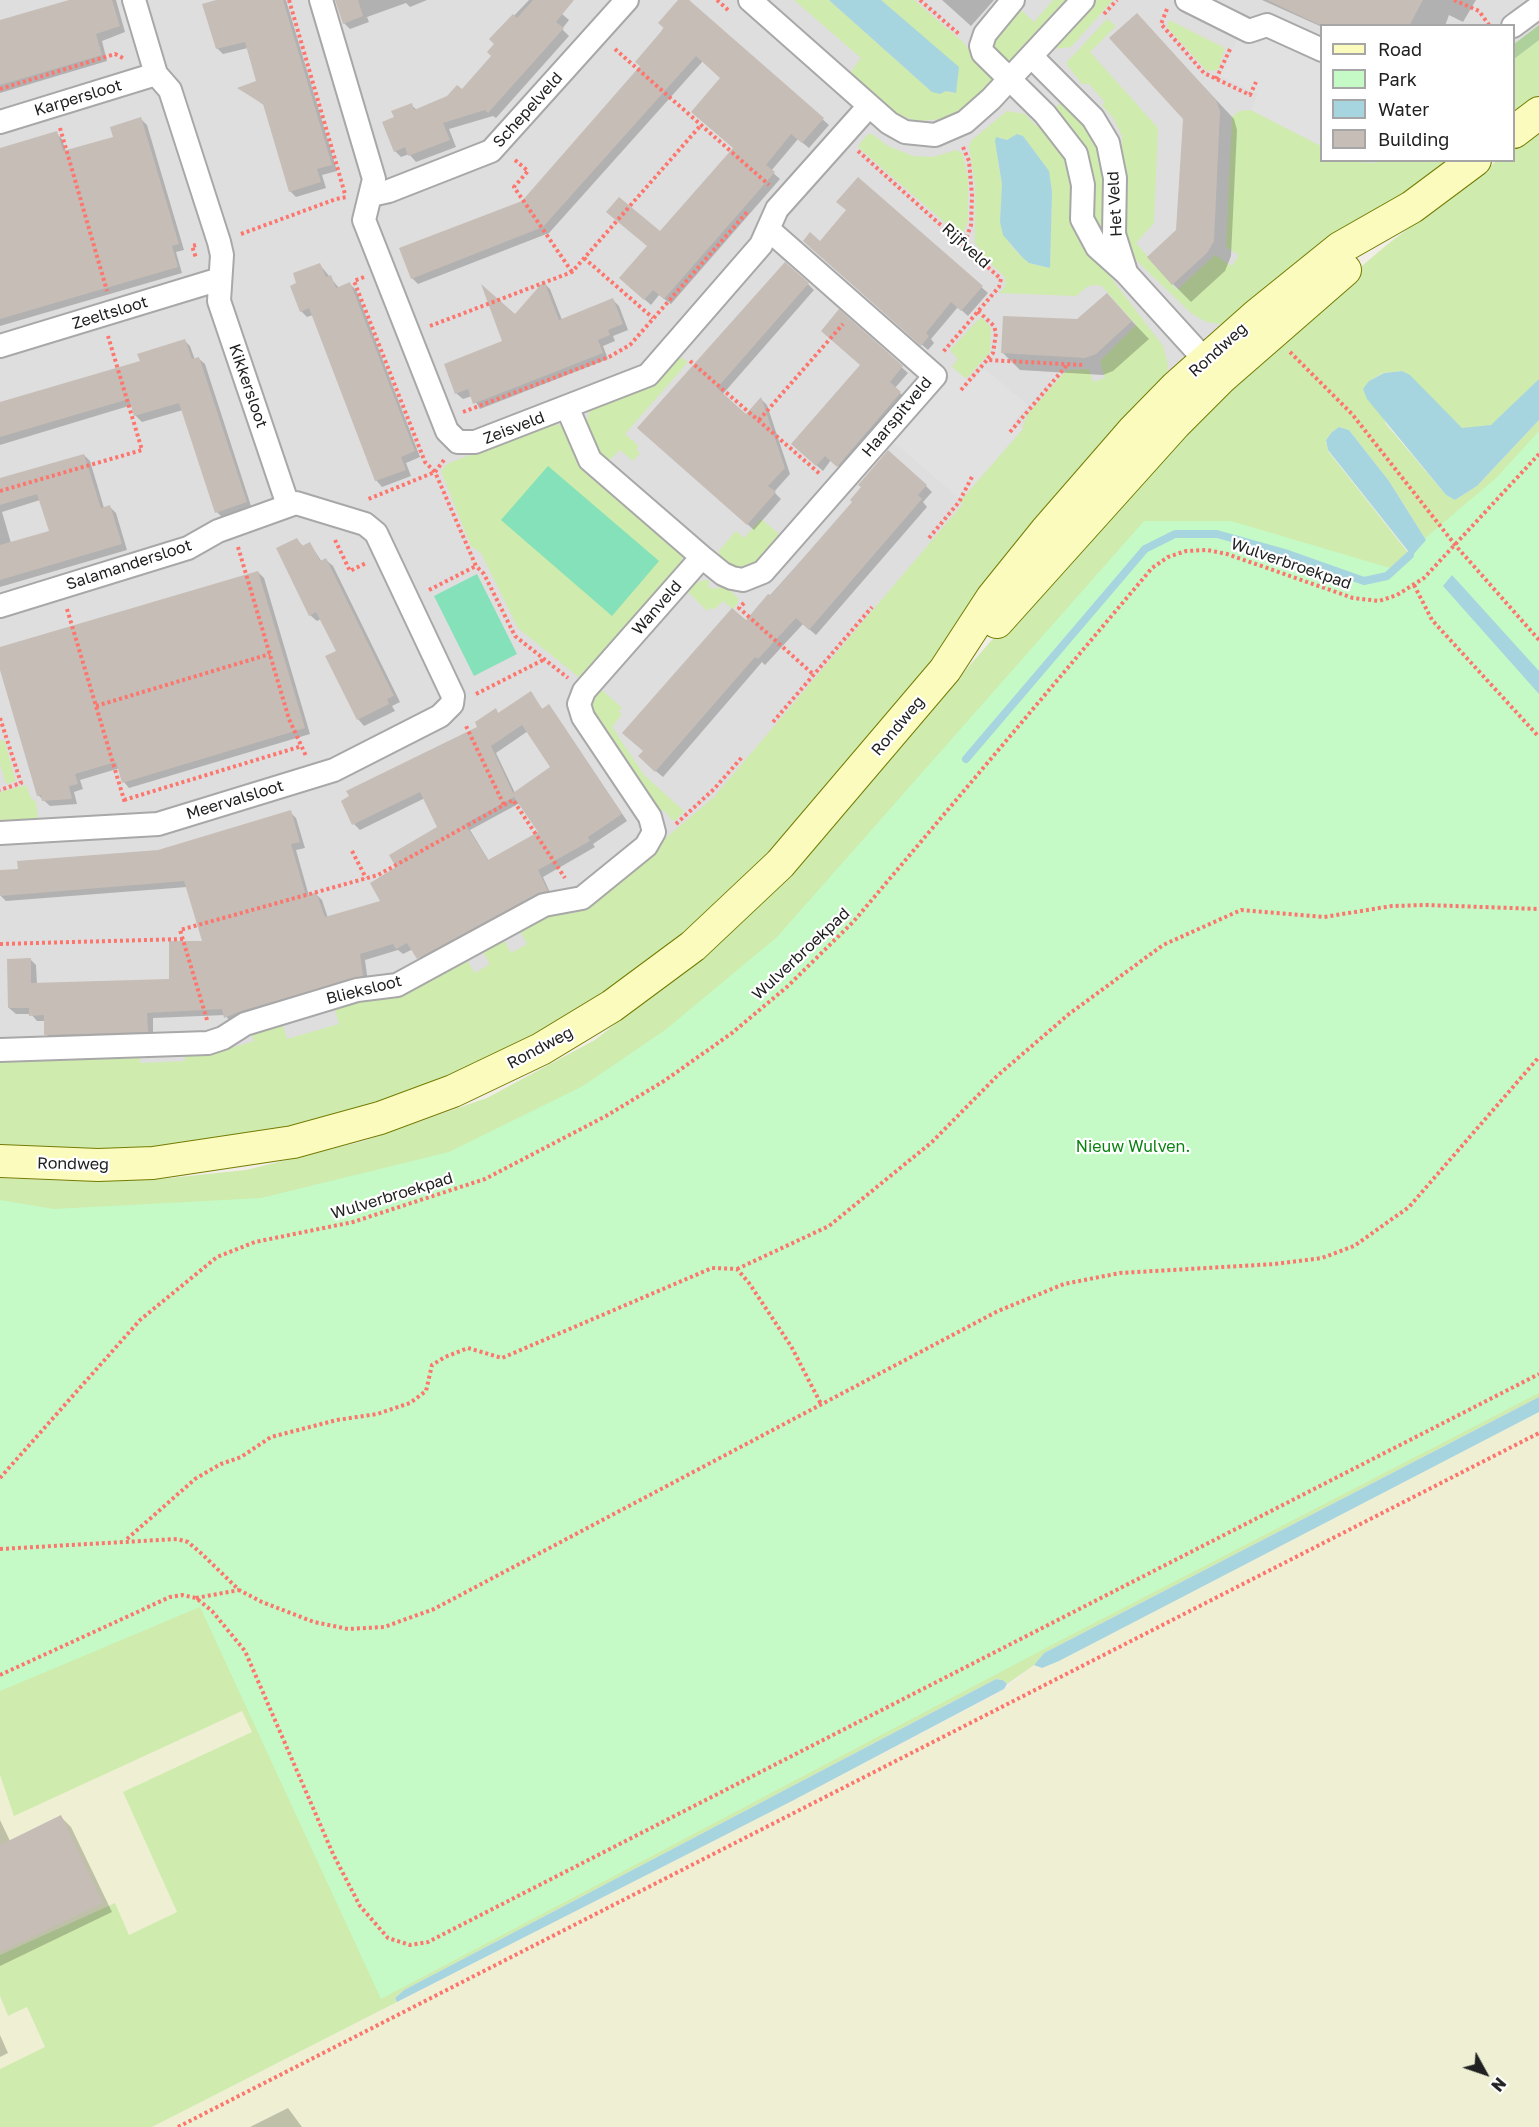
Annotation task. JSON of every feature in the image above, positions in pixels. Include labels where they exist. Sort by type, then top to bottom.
[{"type":"main road","points":[[1515,131],[1539,113]]},
{"type":"main road","name":"Rondweg","points":[[0,1161],[98,1165],[153,1163],[292,1142],[417,1106],[541,1049],[639,987],[731,913],[811,830],[945,670],[1007,612],[1149,452],[1213,369],[1341,248],[1412,207],[1472,162]]},
{"type":"main road","name":"Rondweg","points":[[1213,369],[1272,332],[1352,264],[1412,207]]},
{"type":"street","name":"Kikkersloot","points":[[134,0],[156,74],[170,90],[219,242],[222,255],[219,301],[288,505]]},
{"type":"street","points":[[321,0],[374,179],[364,220],[447,430],[458,442]]},
{"type":"street","name":"Schepelveld","points":[[371,195],[389,191],[485,155],[498,144],[627,0]]},
{"type":"street","points":[[750,0],[889,123],[905,132],[935,135],[965,122],[1010,81],[1083,0]]},
{"type":"street","points":[[981,46],[985,34],[1013,0]]},
{"type":"street","points":[[1186,0],[1250,31],[1268,25],[1320,49]]},
{"type":"street","points":[[1515,25],[1539,7]]},
{"type":"street","name":"Het Veld","points":[[981,46],[983,53],[1045,114],[1076,154],[1083,185],[1082,219],[1097,247],[1126,273],[1213,369]]},
{"type":"street","name":"Het Veld","points":[[1032,57],[1093,118],[1108,143],[1115,178],[1114,234],[1126,273]]},
{"type":"street","name":"Karpersloot","points":[[0,122],[156,74]]},
{"type":"street","name":"Zeisveld","points":[[458,442],[475,442],[641,380],[761,245],[777,209],[869,106]]},
{"type":"street","name":"Haarspitveld","points":[[743,580],[763,572],[936,376],[768,229]]},
{"type":"street","name":"Zeeltsloot","points":[[0,346],[220,279]]},
{"type":"street","points":[[567,407],[590,460],[723,574],[743,580]]},
{"type":"street","points":[[288,505],[296,503],[338,515],[371,528],[386,554],[450,688],[452,704]]},
{"type":"street","name":"Salamandersloot","points":[[0,606],[188,548],[218,531],[288,505]]},
{"type":"street","name":"Wanveld","points":[[584,691],[702,557]]},
{"type":"street","points":[[584,691],[579,704],[583,717],[650,817],[654,832]]},
{"type":"street","name":"Meervalsloot","points":[[0,833],[158,824],[334,770],[440,716],[452,704]]},
{"type":"street","name":"Blieksloot","points":[[0,1050],[213,1041],[224,1038],[245,1024],[357,990],[397,985],[544,905],[579,899],[646,846],[654,832]]},
{"type":"path","points":[[289,0],[346,197]]},
{"type":"path","points":[[920,0],[967,41],[981,46]]},
{"type":"path","points":[[1171,0],[1161,24],[1204,73],[1250,95],[1256,82]]},
{"type":"path","points":[[1454,0],[1479,11],[1489,24]]},
{"type":"path","points":[[597,33],[771,186],[763,195]]},
{"type":"path","points":[[0,89],[115,54],[156,74]]},
{"type":"path","points":[[0,491],[142,450],[53,106]]},
{"type":"path","points":[[409,334],[572,272],[701,125]]},
{"type":"path","points":[[953,129],[969,161],[972,179],[971,225],[964,245]]},
{"type":"path","name":"Rijfveld","points":[[841,137],[1001,279],[999,287],[928,369]]},
{"type":"path","points":[[498,144],[528,171],[514,187],[572,272]]},
{"type":"path","points":[[219,242],[336,199],[371,195]]},
{"type":"path","points":[[443,420],[609,357],[630,345],[755,203]]},
{"type":"path","points":[[192,234],[195,245]]},
{"type":"path","points":[[584,258],[653,318]]},
{"type":"path","points":[[384,269],[354,281],[425,462],[435,472],[476,566],[484,574],[515,636],[584,691]]},
{"type":"path","points":[[759,420],[857,307]]},
{"type":"path","points":[[961,390],[993,353],[996,333],[991,322],[978,311]]},
{"type":"path","points":[[1272,332],[1316,380],[1352,414],[1456,546],[1539,640]]},
{"type":"path","points":[[673,346],[836,488]]},
{"type":"path","points":[[987,360],[1083,365]]},
{"type":"path","points":[[1010,432],[1067,365]]},
{"type":"path","points":[[386,554],[350,571],[332,535],[338,515],[348,507],[435,472],[458,442]]},
{"type":"path","name":"Wulverbroekpad","points":[[0,1478],[140,1320],[218,1257],[255,1242],[385,1213],[485,1179],[606,1116],[664,1081],[732,1033],[788,986],[854,921],[1152,568],[1168,557],[1186,551],[1207,550],[1227,554],[1365,600],[1379,601],[1414,585],[1456,546],[1539,454]]},
{"type":"path","points":[[929,538],[959,502],[973,475]]},
{"type":"path","points":[[232,526],[289,719],[316,776]]},
{"type":"path","points":[[408,601],[476,566]]},
{"type":"path","points":[[743,580],[748,598],[740,608],[814,675]]},
{"type":"path","points":[[1414,585],[1432,620],[1539,737]]},
{"type":"path","points":[[61,588],[132,827]]},
{"type":"path","points":[[773,723],[872,607]]},
{"type":"path","points":[[96,706],[270,654]]},
{"type":"path","points":[[504,805],[452,704],[545,659]]},
{"type":"path","points":[[0,718],[21,783],[0,790]]},
{"type":"path","points":[[124,800],[302,746]]},
{"type":"path","points":[[654,832],[674,826],[714,789],[743,756]]},
{"type":"path","points":[[213,1041],[180,930],[378,875],[513,800],[579,899]]},
{"type":"path","points":[[352,851],[366,878]]},
{"type":"path","points":[[126,1540],[195,1479],[221,1464],[241,1457],[271,1437],[337,1420],[377,1414],[410,1402],[426,1391],[432,1365],[445,1357],[468,1348],[502,1358],[712,1268],[737,1269],[828,1226],[932,1142],[997,1076],[1069,1014],[1163,945],[1232,914],[1241,910],[1323,917],[1392,906],[1426,905],[1539,909]]},
{"type":"path","points":[[0,944],[183,939]]},
{"type":"path","points":[[0,1549],[126,1540],[177,1539],[188,1542],[239,1590],[262,1602],[314,1622],[348,1629],[384,1628],[434,1609],[999,1311],[1064,1284],[1120,1273],[1286,1263],[1322,1258],[1354,1246],[1409,1207],[1539,1058]]},
{"type":"path","points":[[737,1269],[781,1330],[821,1404]]},
{"type":"path","points":[[195,1598],[212,1611],[245,1651],[333,1854],[360,1906],[388,1938],[410,1945],[428,1942],[1539,1374]]},
{"type":"path","points":[[178,2127],[1539,1433]]},
{"type":"path","points":[[0,1675],[170,1597],[182,1595],[195,1598],[239,1590]]},
{"type":"shaded area","points":[[0,0],[1539,0],[1539,76],[1515,94],[1515,24],[1320,24],[1320,162],[1427,162],[493,1046],[0,1108]]},
{"type":"shaded area","points":[[1265,34],[1320,59],[1320,145],[1251,110],[1258,94],[1220,76],[1239,35],[1260,44]]},
{"type":"shaded area","points":[[952,367],[971,383],[984,368],[1028,405],[1014,421],[1023,429],[961,500],[890,439]]},
{"type":"green space","points":[[794,0],[829,0],[932,92],[946,90],[953,94],[957,87],[958,67],[881,0],[914,0],[963,42],[993,81],[956,114],[945,119],[918,121],[901,116],[852,75],[852,70],[861,58]]},
{"type":"green space","points":[[1053,0],[1068,0],[1013,62],[1008,63],[992,50],[992,39],[1019,8],[1034,22]]},
{"type":"green space","points":[[1096,0],[1113,0],[1071,47],[1055,49]]},
{"type":"green space","points":[[1107,19],[1116,26],[1090,52],[1158,128],[1154,223],[1136,243],[1177,290],[1215,255],[1232,266],[1239,255],[1226,247],[1232,117],[1239,111],[1251,110],[1320,145],[1320,162],[1451,162],[1225,325],[1207,322],[1192,314],[1133,257],[1127,246],[1121,207],[1122,136],[1114,119],[1102,105],[1105,102],[1089,84],[1082,84],[1067,62]]},
{"type":"green space","points":[[1169,20],[1225,48],[1218,70],[1207,71],[1167,27]]},
{"type":"green space","points":[[1539,25],[1539,40],[1515,58],[1515,43]]},
{"type":"green space","points":[[1539,40],[1539,97],[1515,115],[1515,58]]},
{"type":"green space","points":[[1065,99],[1103,153],[1106,233],[1101,240],[1052,111]]},
{"type":"green space","points":[[1007,111],[1025,114],[1036,126],[1043,121],[1063,143],[1095,257],[1163,346],[1168,365],[1166,380],[849,765],[748,879],[638,973],[505,1053],[397,1099],[286,1131],[136,1151],[0,1148],[0,1056],[140,1053],[140,1063],[185,1061],[185,1052],[230,1045],[231,1048],[254,1041],[250,1028],[282,1022],[287,1039],[339,1024],[334,1006],[362,997],[373,1001],[401,993],[465,957],[475,973],[490,964],[483,952],[504,940],[511,953],[527,944],[519,928],[547,912],[575,913],[582,909],[713,798],[962,505],[961,500],[1022,429],[1027,415],[1063,374],[1068,370],[1089,369],[1093,382],[1105,378],[1100,361],[1136,325],[1102,286],[1088,286],[1076,296],[999,293],[1005,287],[1005,277],[987,260],[975,243],[975,185],[969,146],[972,140]],"holes":[[[1023,136],[1049,171],[1052,192],[1050,268],[1029,263],[1022,257],[1011,246],[1000,222],[1002,184],[998,163],[999,137],[1007,140]]]},
{"type":"green space","name":"Nieuw Wulven.","points":[[1539,129],[1539,379],[1503,416],[1491,425],[1477,429],[1462,428],[1402,371],[1383,373],[1369,381],[1386,424],[1446,495],[1455,500],[1477,486],[1539,420],[1539,1397],[1044,1653],[1034,1665],[1007,1684],[1003,1680],[996,1679],[404,1990],[395,1998],[397,2002],[152,2127],[0,2127],[0,2069],[45,2047],[27,2007],[8,2016],[0,1996],[0,1955],[115,1903],[129,1935],[177,1912],[123,1792],[252,1732],[242,1711],[14,1816],[0,1775],[0,1178],[73,1181],[151,1180],[246,1170],[364,1141],[487,1098],[595,1040],[702,956],[913,730],[1062,560],[1306,313],[1388,244],[1496,162],[1515,162],[1515,147]],"holes":[[[1339,427],[1349,430],[1389,481],[1426,540],[1410,555],[1328,451],[1326,440]]]},
{"type":"green space","points":[[872,134],[888,146],[913,156],[933,157],[956,150],[963,154],[968,179],[968,219],[964,232],[957,233],[859,148],[858,146],[867,135]]},
{"type":"green space","points":[[981,317],[991,328],[990,352],[966,379],[952,367],[958,359],[950,350]]},
{"type":"green space","points":[[678,355],[688,362],[625,434],[639,446],[636,450],[640,453],[633,461],[620,450],[607,462],[595,452],[586,424],[589,412]]},
{"type":"green space","points":[[551,423],[566,427],[680,552],[682,557],[682,563],[581,679],[518,628],[481,553],[471,546],[441,471],[447,464]]},
{"type":"green space","name":"Nieuw Wulven.","points":[[1539,431],[1539,1393],[1046,1648],[381,1999],[200,1607],[0,1691],[0,1200],[54,1209],[261,1198],[449,1152],[583,1086],[665,1030],[777,937],[1144,521],[1231,521],[1390,568],[1496,478]]},
{"type":"green space","points":[[548,466],[659,561],[612,616],[501,520]]},
{"type":"green space","points":[[761,519],[778,533],[778,537],[752,566],[743,569],[727,565],[718,552],[736,531],[744,538]]},
{"type":"green space","points":[[477,574],[517,654],[474,676],[434,596]]},
{"type":"green space","points":[[709,580],[708,587],[717,589],[721,584],[725,586],[738,598],[738,603],[733,609],[723,601],[714,610],[711,607],[707,611],[688,592],[696,583]]},
{"type":"green space","points":[[602,690],[622,708],[618,712],[622,714],[612,727],[644,775],[684,811],[676,820],[672,820],[664,810],[656,814],[591,709],[594,699]]},
{"type":"green space","points":[[4,740],[16,781],[6,784],[0,764],[0,741]]},
{"type":"green space","points":[[26,785],[31,798],[36,802],[38,821],[4,823],[0,820],[0,792]]},
{"type":"green space","points":[[1539,1412],[1539,2127],[152,2127],[792,1801],[1004,1690],[1034,1665],[1042,1668],[1059,1661]]},
{"type":"green space","points":[[242,1711],[252,1732],[124,1792],[177,1912],[129,1935],[114,1904],[0,1955],[0,1775],[15,1815]]},
{"type":"green space","points":[[0,1997],[8,2016],[27,2007],[45,2048],[0,2069]]},
{"type":"water","points":[[829,0],[881,0],[959,67],[956,93],[932,92]]},
{"type":"water","points":[[1017,134],[1023,136],[1049,171],[1052,192],[1050,268],[1029,263],[1003,235],[1000,222],[1002,184],[995,141],[996,137],[1007,140]]},
{"type":"water","points":[[1402,371],[1410,375],[1462,428],[1491,425],[1539,379],[1539,420],[1477,486],[1455,500],[1446,495],[1367,399],[1363,389],[1369,381],[1384,373]]},
{"type":"water","points":[[1339,427],[1349,430],[1389,481],[1426,540],[1412,556],[1328,450],[1326,440]]},
{"type":"water","points":[[1452,575],[1539,671],[1539,694],[1443,586]]},
{"type":"water","points":[[1539,1397],[1539,1412],[1059,1661],[1042,1668],[1034,1665],[1044,1653]]},
{"type":"water","points":[[996,1679],[1003,1680],[1007,1684],[1004,1689],[792,1801],[397,2002],[395,1998],[404,1990]]},
{"type":"building","points":[[69,0],[112,0],[120,26],[96,34],[102,55],[0,85],[0,20]]},
{"type":"building","points":[[216,0],[283,0],[332,165],[317,169],[321,182],[289,192],[263,104],[237,88],[256,81],[245,42],[216,49],[202,4]]},
{"type":"building","points":[[335,0],[358,0],[363,16],[343,24]]},
{"type":"building","points":[[533,0],[574,0],[556,22],[564,28],[488,113],[485,110],[443,123],[450,140],[408,156],[405,147],[394,152],[382,122],[394,117],[391,111],[412,103],[414,110],[447,96],[457,85],[462,89],[491,56],[487,52],[494,44],[489,39],[513,14],[517,18]]},
{"type":"building","points":[[678,0],[689,0],[824,118],[802,143],[791,134],[766,165],[775,172],[664,299],[653,290],[644,300],[619,278],[647,246],[606,212],[619,197],[660,231],[733,148],[691,112],[720,78],[696,56],[543,227],[411,279],[399,248],[522,201],[640,66],[635,62],[664,28],[658,23]]},
{"type":"building","points":[[1267,0],[1423,0],[1410,24],[1320,25]]},
{"type":"building","points":[[1137,13],[1216,100],[1220,111],[1214,241],[1207,253],[1172,285],[1147,257],[1176,230],[1183,119],[1109,38]]},
{"type":"building","points":[[141,117],[179,244],[172,246],[178,267],[0,319],[0,148],[57,131],[63,151],[113,137],[110,127]]},
{"type":"building","points":[[858,177],[983,286],[961,311],[951,302],[926,333],[929,336],[921,346],[803,241],[810,232],[820,241],[846,210],[836,202]]},
{"type":"building","points":[[785,262],[809,283],[717,388],[746,414],[761,397],[785,468],[768,486],[776,492],[747,525],[637,428]]},
{"type":"building","points":[[320,263],[326,277],[331,275],[336,288],[350,282],[415,451],[401,457],[406,470],[375,481],[309,308],[300,312],[290,286],[296,283],[293,273]]},
{"type":"building","points":[[544,281],[559,320],[613,298],[623,324],[608,330],[610,335],[598,340],[603,353],[473,404],[468,389],[455,394],[444,364],[502,341],[481,284],[515,314]]},
{"type":"building","points":[[1107,293],[1132,321],[1096,354],[1085,358],[1001,353],[1003,316],[1077,319]]},
{"type":"building","points":[[839,309],[903,366],[890,382],[901,392],[837,467],[825,456],[816,466],[791,444],[860,365],[821,331]]},
{"type":"building","points":[[185,339],[192,359],[199,357],[247,502],[215,513],[179,403],[134,416],[129,399],[0,437],[0,402],[140,361],[137,354]]},
{"type":"building","points":[[888,450],[927,485],[918,495],[922,499],[809,630],[796,618],[758,659],[755,657],[655,772],[638,756],[643,751],[622,733],[732,608],[746,620],[768,594],[771,595],[852,502],[850,500],[861,487],[858,485]]},
{"type":"building","points":[[84,454],[101,508],[110,505],[122,544],[0,580],[0,545],[49,531],[37,494],[0,505],[0,478]]},
{"type":"building","points":[[297,538],[302,546],[310,542],[320,561],[326,558],[394,696],[387,699],[389,704],[357,720],[325,656],[336,651],[316,612],[309,616],[276,548]]},
{"type":"building","points":[[258,571],[305,728],[122,783],[116,762],[75,774],[78,784],[69,786],[72,799],[42,801],[41,795],[37,796],[0,670],[0,647]]},
{"type":"building","points":[[531,691],[542,709],[549,704],[622,814],[588,837],[590,841],[538,870],[548,891],[538,893],[417,959],[407,943],[396,949],[393,944],[360,954],[363,976],[224,1018],[222,1009],[147,1013],[148,1032],[44,1035],[44,1015],[29,1016],[29,1008],[8,1008],[7,959],[31,958],[31,983],[169,979],[169,941],[202,941],[184,881],[0,896],[0,870],[18,869],[17,861],[158,850],[291,810],[300,842],[291,844],[306,896],[316,892],[325,917],[380,901],[370,883],[396,867],[389,855],[437,827],[420,792],[352,825],[341,801],[349,796],[346,791],[477,727],[475,722],[496,708],[498,713]],"holes":[[[522,725],[550,767],[513,793],[491,746]],[[514,797],[538,832],[488,860],[465,824]]]},
{"type":"building","points":[[61,1815],[103,1903],[0,1952],[0,1845]]},
{"type":"waterway","points":[[966,759],[1145,549],[1175,534],[1217,534],[1285,553],[1364,581],[1387,576],[1410,555]]}]
